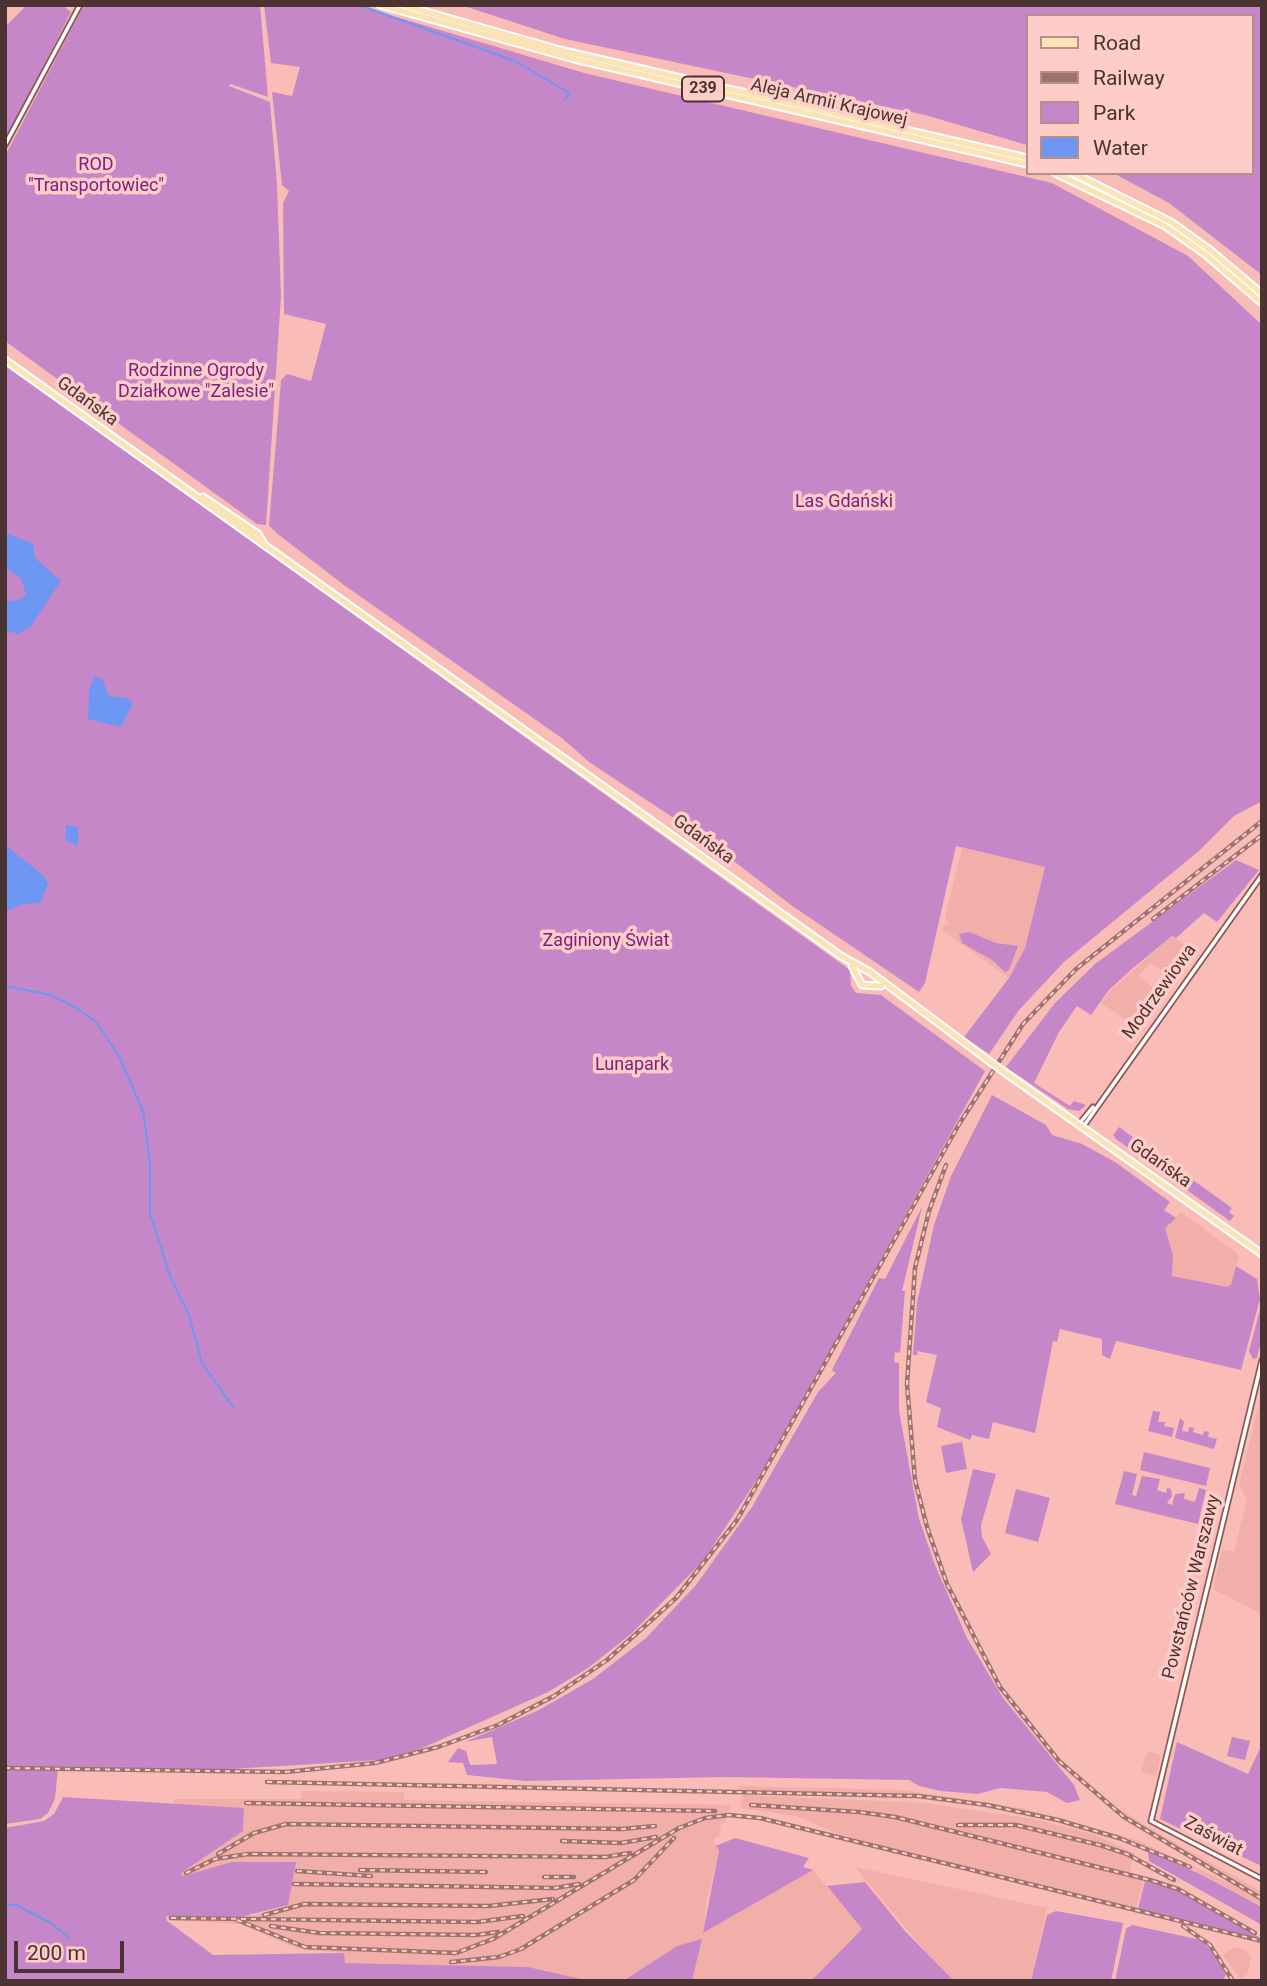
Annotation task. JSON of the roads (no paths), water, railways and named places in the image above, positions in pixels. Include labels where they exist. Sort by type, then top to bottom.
[{"type":"main road","name":"Aleja Armii Krajowej","points":[[380,5],[574,60],[1026,164]]},
{"type":"main road","name":"Aleja Armii Krajowej","points":[[402,5],[560,50],[1026,158]]},
{"type":"main road","points":[[1059,175],[1165,226],[1205,254],[1262,303]]},
{"type":"main road","points":[[1077,175],[1171,222],[1210,250],[1262,294]]},
{"type":"main road","name":"Gdańska","points":[[5,360],[256,541],[264,544],[841,956],[873,976]]},
{"type":"main road","name":"Gdańska","points":[[841,956],[859,976],[862,985],[870,984]]},
{"type":"main road","points":[[859,976],[865,971]]},
{"type":"main road","points":[[873,976],[893,993],[870,984],[873,976]]},
{"type":"main road","name":"Gdańska","points":[[893,993],[1262,1254]]},
{"type":"street","points":[[5,145],[80,5]]},
{"type":"street","name":"Modrzewiowa","points":[[1081,1126],[1262,875]]},
{"type":"street","points":[[1081,1126],[1089,1110],[1095,1107]]},
{"type":"street","name":"Powstańców Warszawy","points":[[1151,1821],[1262,1360]]},
{"type":"street","name":"Zaświat","points":[[1151,1821],[1194,1841],[1262,1879]]},
{"type":"water","points":[[5,530],[8,534],[34,544],[34,557],[61,581],[31,626],[19,634],[5,631],[5,602],[22,599],[26,594],[21,579],[5,567]]},
{"type":"water","points":[[94,676],[102,679],[109,696],[127,698],[133,703],[121,727],[88,719],[89,691]]},
{"type":"water","points":[[66,825],[78,827],[78,846],[65,840]]},
{"type":"water","points":[[5,845],[43,875],[48,884],[40,903],[23,904],[5,912]]},
{"type":"waterway","points":[[359,5],[515,61],[569,93],[565,100]]},
{"type":"waterway","points":[[5,986],[51,995],[77,1008],[97,1023],[119,1056],[143,1111],[150,1163],[150,1213],[170,1276],[189,1315],[202,1363],[233,1407]]},
{"type":"waterway","points":[[5,1904],[16,1905],[51,1923],[69,1938]]},
{"type":"railway","points":[[5,1768],[285,1772],[375,1763],[438,1747],[498,1725],[554,1696],[607,1660],[676,1598],[737,1520],[958,1126],[1023,1024],[1076,969],[1262,821]]},
{"type":"railway","points":[[1153,919],[1262,835]]},
{"type":"railway","points":[[946,1165],[929,1211],[915,1268],[907,1384],[915,1480],[927,1527],[947,1584],[1000,1687],[1059,1761],[1124,1817],[1262,1899]]},
{"type":"railway","points":[[267,1782],[918,1796],[987,1805],[1058,1820],[1119,1838],[1190,1867]]},
{"type":"railway","points":[[246,1803],[715,1811]]},
{"type":"railway","points":[[751,1805],[895,1817],[1150,1880],[1178,1889],[1255,1933]]},
{"type":"railway","points":[[237,1920],[305,1947],[456,1953],[493,1939],[679,1828],[705,1818],[729,1815],[760,1818],[1262,1941]]},
{"type":"railway","points":[[218,1854],[254,1833],[286,1824],[622,1829],[655,1826]]},
{"type":"railway","points":[[958,1825],[1016,1825],[1100,1845],[1127,1854],[1174,1880]]},
{"type":"railway","points":[[562,1841],[621,1843],[656,1837]]},
{"type":"railway","points":[[451,1962],[499,1957],[521,1949],[634,1880],[674,1838]]},
{"type":"railway","points":[[186,1873],[215,1859],[248,1854],[605,1857],[630,1853]]},
{"type":"railway","points":[[360,1870],[486,1872]]},
{"type":"railway","points":[[297,1871],[371,1876]]},
{"type":"railway","points":[[544,1877],[574,1877]]},
{"type":"railway","points":[[294,1884],[555,1888],[579,1884]]},
{"type":"railway","points":[[264,1915],[304,1904],[489,1906],[553,1899]]},
{"type":"railway","points":[[171,1918],[477,1922],[523,1916]]},
{"type":"railway","points":[[271,1926],[319,1933],[476,1935],[498,1932]]},
{"type":"railway","points":[[1183,1926],[1210,1945],[1233,1981]]},
{"type":"park label","name":"ROD \"Transportowiec\"","points":[[96,175]]},
{"type":"park label","name":"Rodzinne Ogrody Działkowe \"Zalesie\"","points":[[196,381]]},
{"type":"park label","name":"Las Gdański","points":[[844,502]]},
{"type":"park label","name":"Zaginiony Świat","points":[[606,941]]},
{"type":"park label","name":"Lunapark","points":[[632,1065]]}]
